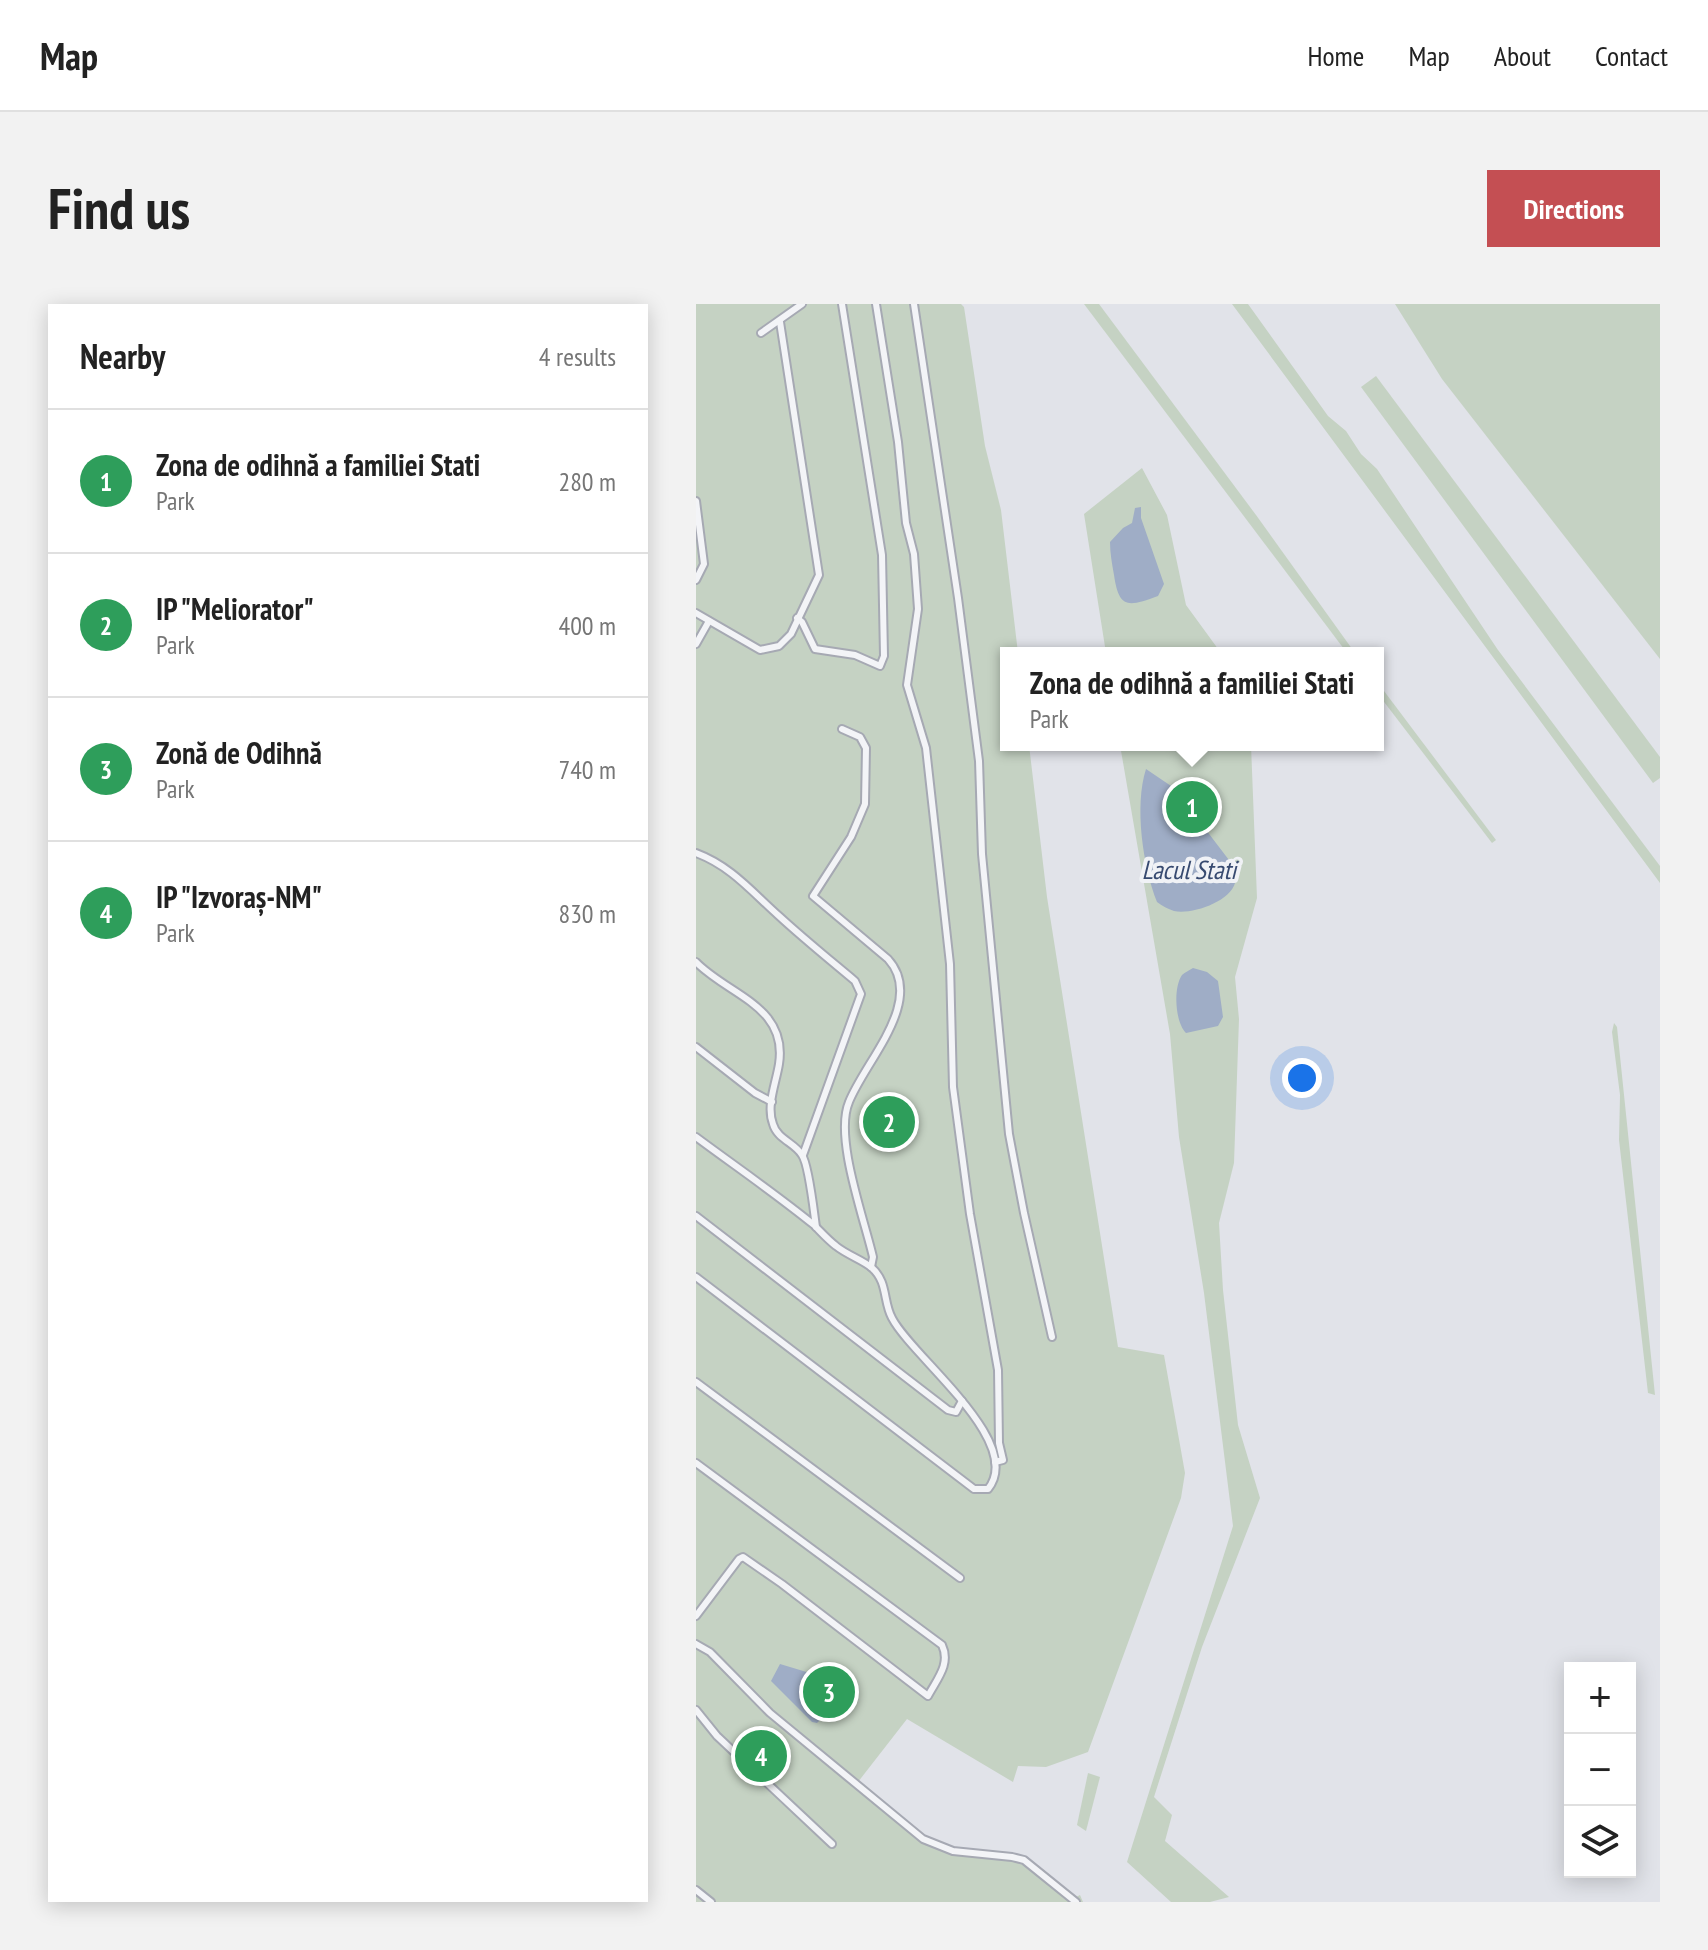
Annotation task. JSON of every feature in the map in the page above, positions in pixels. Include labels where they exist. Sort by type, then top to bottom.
[{"type":"street","points":[[761,333],[802,304]]},
{"type":"street","points":[[797,618],[815,649],[855,655],[880,666],[884,656],[882,555],[842,304]]},
{"type":"street","points":[[876,304],[898,442],[906,523],[914,554],[918,609],[907,685],[926,748],[950,964],[953,1087],[970,1214],[998,1370],[999,1443],[1003,1460],[995,1462]]},
{"type":"street","points":[[914,304],[979,761],[982,854],[995,959],[1009,1134],[1052,1337]]},
{"type":"street","points":[[696,613],[760,650],[779,646],[791,634],[819,575],[780,322]]},
{"type":"street","points":[[696,501],[704,564],[703,572],[696,580]]},
{"type":"street","points":[[696,644],[709,621]]},
{"type":"street","points":[[842,729],[860,737],[866,748],[865,804],[851,837],[813,896],[888,959],[896,967],[901,983],[890,1029],[849,1101],[843,1120],[845,1144],[873,1257],[871,1267]]},
{"type":"street","points":[[696,853],[715,860],[736,874],[780,917],[855,981],[861,994],[803,1155],[816,1227]]},
{"type":"street","points":[[696,962],[712,978],[767,1014],[778,1039],[779,1061],[771,1122],[775,1131],[803,1155]]},
{"type":"street","points":[[696,1047],[755,1093],[772,1102]]},
{"type":"street","points":[[696,1137],[816,1227],[836,1247],[871,1267],[881,1279],[890,1316],[900,1331],[962,1401],[989,1439],[995,1462],[994,1481],[988,1489],[974,1489],[696,1277]]},
{"type":"street","points":[[696,1216],[948,1410],[956,1412],[962,1401]]},
{"type":"street","points":[[696,1382],[960,1578]]},
{"type":"street","points":[[696,1463],[942,1645],[947,1655],[946,1663],[928,1696],[743,1557],[696,1616]]},
{"type":"street","points":[[696,1644],[710,1652],[770,1713],[923,1839],[953,1851],[1024,1860],[1076,1902]]},
{"type":"street","points":[[696,1710],[717,1736],[832,1844]]},
{"type":"street","points":[[696,1890],[711,1902]]},
{"type":"green space","points":[[696,304],[961,304],[964,307],[985,446],[1001,510],[1017,647],[1000,647],[1000,751],[1030,751],[1047,897],[1118,1347],[1164,1355],[1185,1473],[1181,1498],[1088,1752],[1046,1767],[1018,1766],[1013,1782],[907,1719],[858,1782],[924,1836],[953,1847],[1023,1856],[1074,1898],[1080,1895],[1083,1902],[696,1902]]},
{"type":"green space","points":[[1084,304],[1099,304],[1351,647],[1342,647]]},
{"type":"green space","points":[[1232,304],[1248,304],[1328,416],[1346,431],[1361,454],[1377,469],[1498,650],[1660,866],[1660,883]]},
{"type":"green space","points":[[1395,304],[1660,304],[1660,659],[1442,379]]},
{"type":"green space","points":[[1376,376],[1660,757],[1660,778],[1653,783],[1361,387]]},
{"type":"green space","points":[[1142,468],[1167,515],[1186,605],[1217,647],[1105,647],[1084,514]]},
{"type":"green space","points":[[1384,691],[1496,840],[1492,843],[1384,702]]},
{"type":"green space","points":[[1121,751],[1251,751],[1257,898],[1235,977],[1239,1019],[1234,1163],[1219,1223],[1238,1425],[1260,1498],[1202,1647],[1154,1797],[1172,1815],[1165,1841],[1229,1897],[1210,1902],[1171,1902],[1127,1862],[1233,1526],[1204,1293],[1179,1137],[1170,1034]]},
{"type":"green space","points":[[1614,1023],[1617,1027],[1655,1395],[1648,1393],[1619,1140],[1620,1095],[1612,1032]]},
{"type":"green space","points":[[1088,1773],[1100,1777],[1086,1831],[1077,1825]]},
{"type":"water","points":[[1141,507],[1141,518],[1164,584],[1158,596],[1132,603],[1122,599],[1116,586],[1110,542],[1132,523],[1135,508]]},
{"type":"water","name":"Lacul Stati","points":[[1146,769],[1174,788],[1232,864],[1235,883],[1232,890],[1209,906],[1181,912],[1157,902],[1142,836],[1141,800]]},
{"type":"water","points":[[1193,968],[1207,972],[1218,981],[1223,1017],[1218,1026],[1186,1033],[1182,1028],[1176,996],[1182,975]]},
{"type":"water","points":[[780,1664],[843,1683],[846,1687],[829,1711],[817,1723],[812,1722],[771,1681]]},
{"type":"place","name":"Zona de odihnă a familiei Stati","points":[[1192,807]]},
{"type":"place","name":"IP \"Meliorator\"","points":[[889,1122]]},
{"type":"place","name":"Zonă de Odihnă","points":[[829,1692]]},
{"type":"place","name":"IP \"Izvoraș-NM\"","points":[[761,1756]]}]
